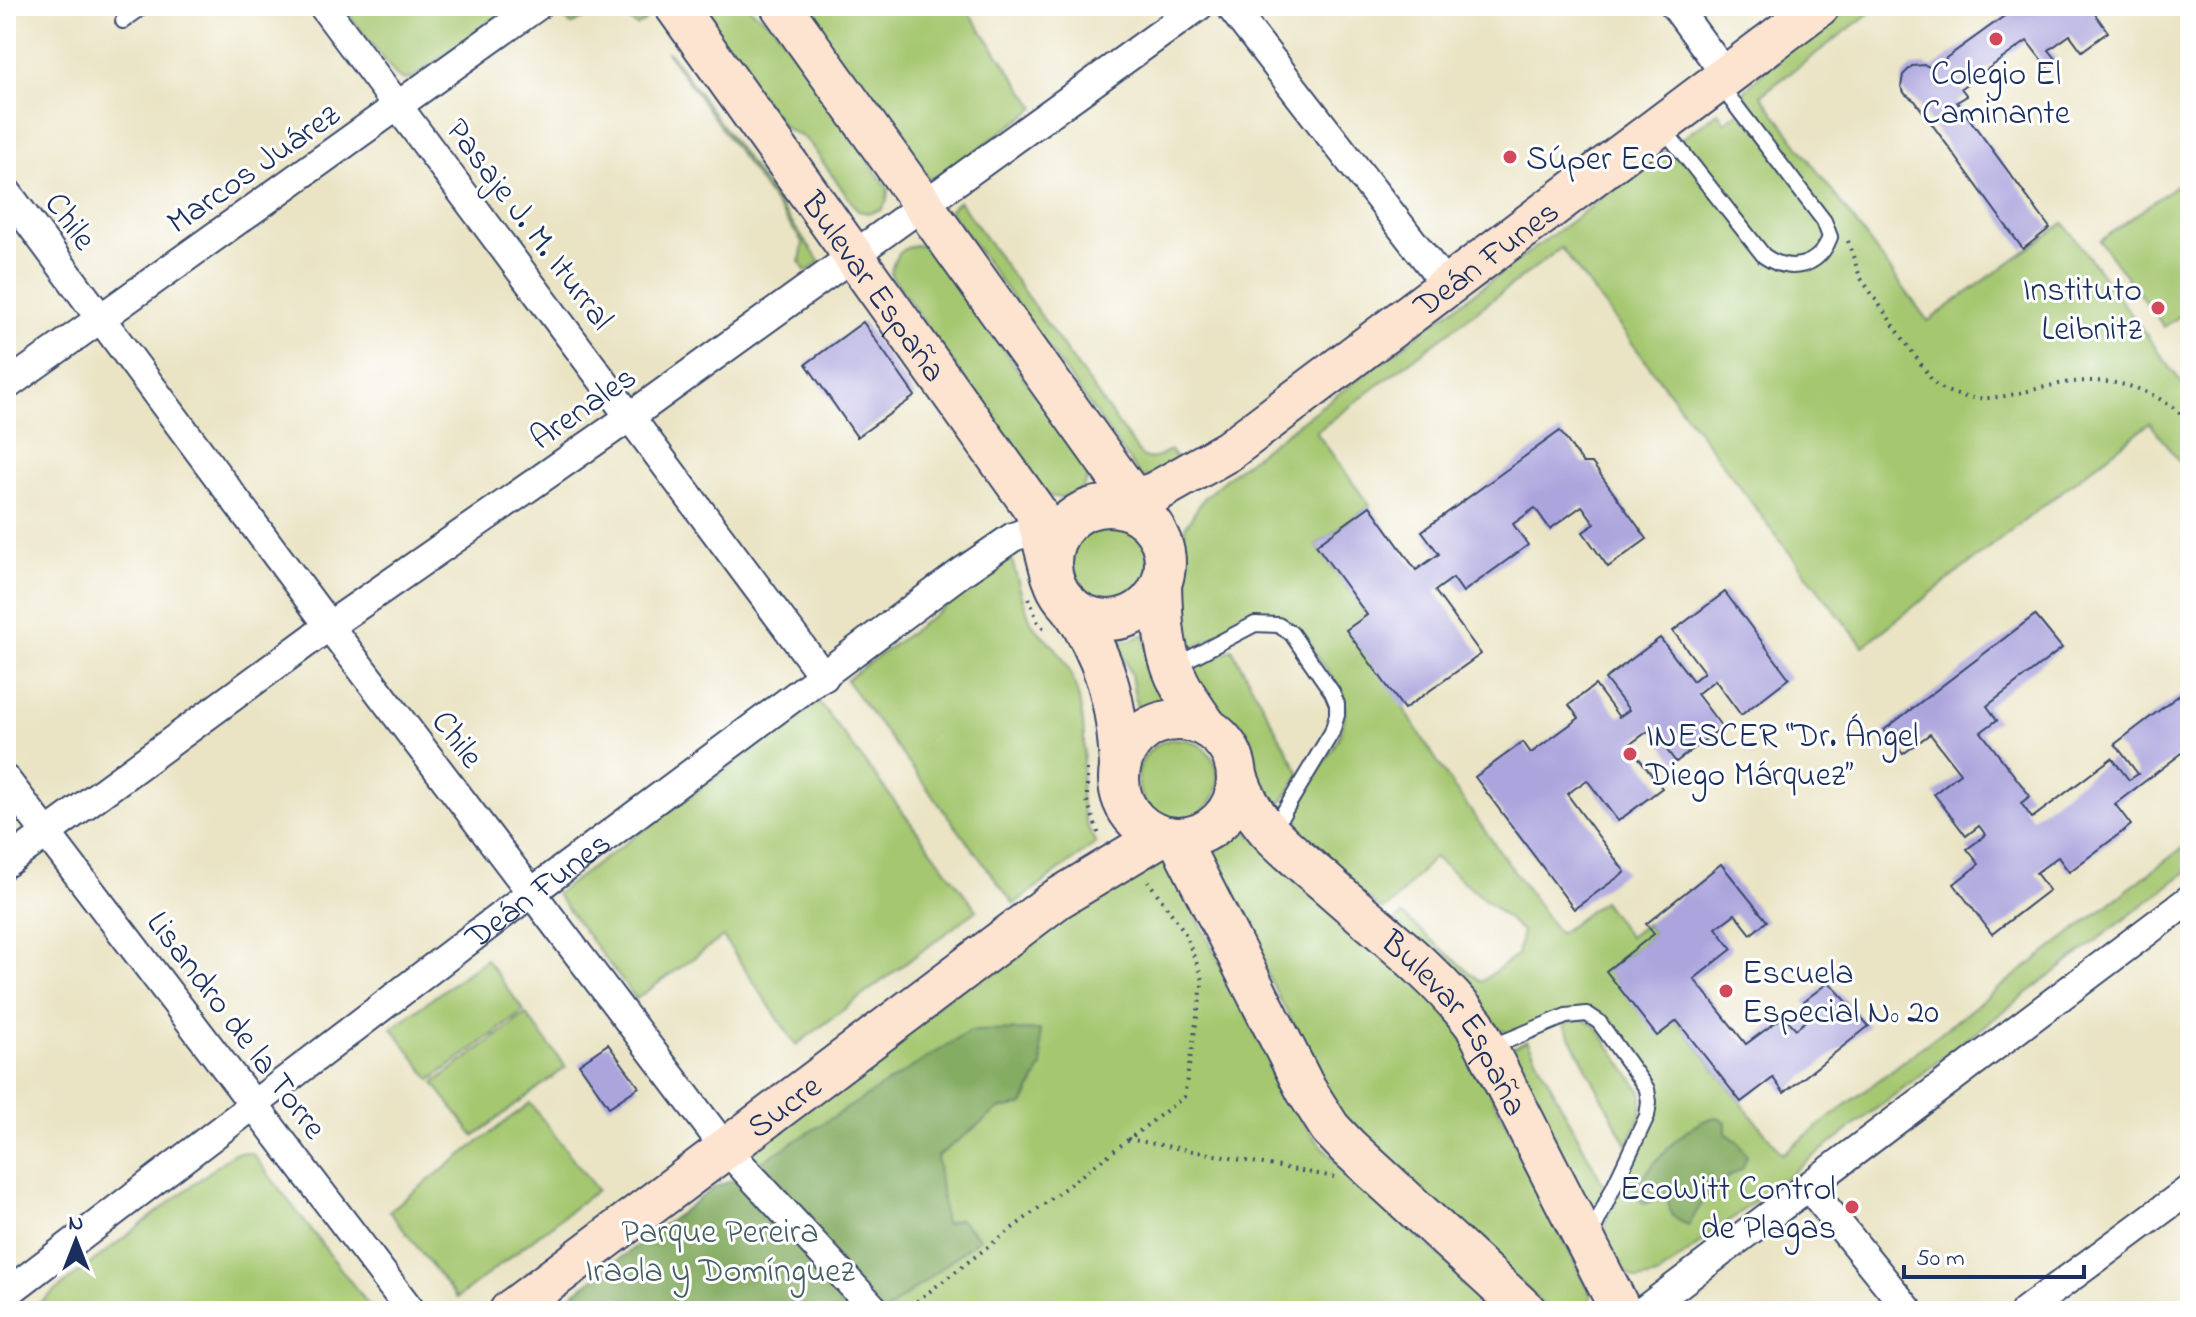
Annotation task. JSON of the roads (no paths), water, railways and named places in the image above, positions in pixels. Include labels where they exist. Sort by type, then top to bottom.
[{"type":"main road","name":"Bulevar España","points":[[675,6],[1035,510],[1040,525],[1050,601],[1089,634],[1106,674],[1119,730],[1111,776]]},
{"type":"main road","points":[[781,6],[923,205],[1135,531],[1162,620],[1170,668],[1188,701],[1233,757],[1237,776],[1233,799],[1221,820],[1208,830],[1170,837],[1146,828],[1133,818],[1111,776],[1127,749],[1139,735],[1155,725],[1173,720],[1208,728]]},
{"type":"main road","name":"Deán Funes","points":[[1135,531],[1154,493],[1228,451],[1819,6]]},
{"type":"main road","name":"Deán Funes","points":[[1135,531],[1176,515],[1185,498],[1228,451]]},
{"type":"main road","points":[[1064,526],[1135,531],[1145,607],[1120,619],[1093,618],[1050,601],[1051,558],[1055,541],[1064,526]]},
{"type":"main road","name":"Sucre","points":[[1111,776],[1122,825],[1114,855]]},
{"type":"main road","name":"Bulevar España","points":[[1237,776],[1246,802],[1271,834],[1445,989],[1475,1025],[1621,1311]]},
{"type":"main road","points":[[1170,837],[1320,1114],[1348,1147],[1526,1311]]},
{"type":"main road","name":"Sucre","points":[[510,1311],[1114,855],[1170,837]]},
{"type":"street","name":"Pasaje J. M. Iturral","points":[[323,6],[824,677]]},
{"type":"street","name":"Marcos Juárez","points":[[6,386],[400,107],[537,6]]},
{"type":"street","name":"Arenales","points":[[6,863],[329,626],[631,416],[1199,6]]},
{"type":"street","points":[[1230,6],[1447,286]]},
{"type":"street","points":[[1675,6],[1722,78]]},
{"type":"street","name":"Chile","points":[[6,191],[329,626],[726,1149],[876,1311]]},
{"type":"street","name":"Deán Funes","points":[[6,1294],[532,892],[1013,537],[1040,525],[1135,531]]},
{"type":"street","name":"Lisandro de la Torre","points":[[6,780],[411,1311]]},
{"type":"street","points":[[1643,1311],[2190,899]]},
{"type":"street","points":[[1809,1187],[1909,1311]]},
{"type":"street","points":[[2025,1311],[2190,1189]]},
{"type":"lane","points":[[123,21],[144,6]]},
{"type":"lane","points":[[1660,125],[1764,256],[1774,263],[1790,266],[1808,263],[1825,251],[1830,237],[1824,221],[1722,78]]},
{"type":"lane","points":[[1170,668],[1255,624],[1278,625],[1291,633],[1332,692],[1337,715],[1332,732],[1290,807],[1271,834]]},
{"type":"lane","points":[[1489,1048],[1566,1016],[1587,1014],[1599,1022],[1647,1089],[1647,1116],[1586,1244]]},
{"type":"place","name":"Colegio El Caminante","points":[[1996,39]]},
{"type":"place","name":"Súper Eco","points":[[1510,157]]},
{"type":"place","name":"Instituto Leibnitz","points":[[2158,308]]},
{"type":"place","name":"INESCER “Dr. Ángel Diego Márquez”","points":[[1630,754]]},
{"type":"place","name":"Escuela Especial Nº 20","points":[[1726,991]]},
{"type":"place","name":"EcoWitt Control de Plagas","points":[[1852,1207]]},
{"type":"park label","name":"Parque Pereira Iraola y Domínguez","points":[[720,1250]]}]
